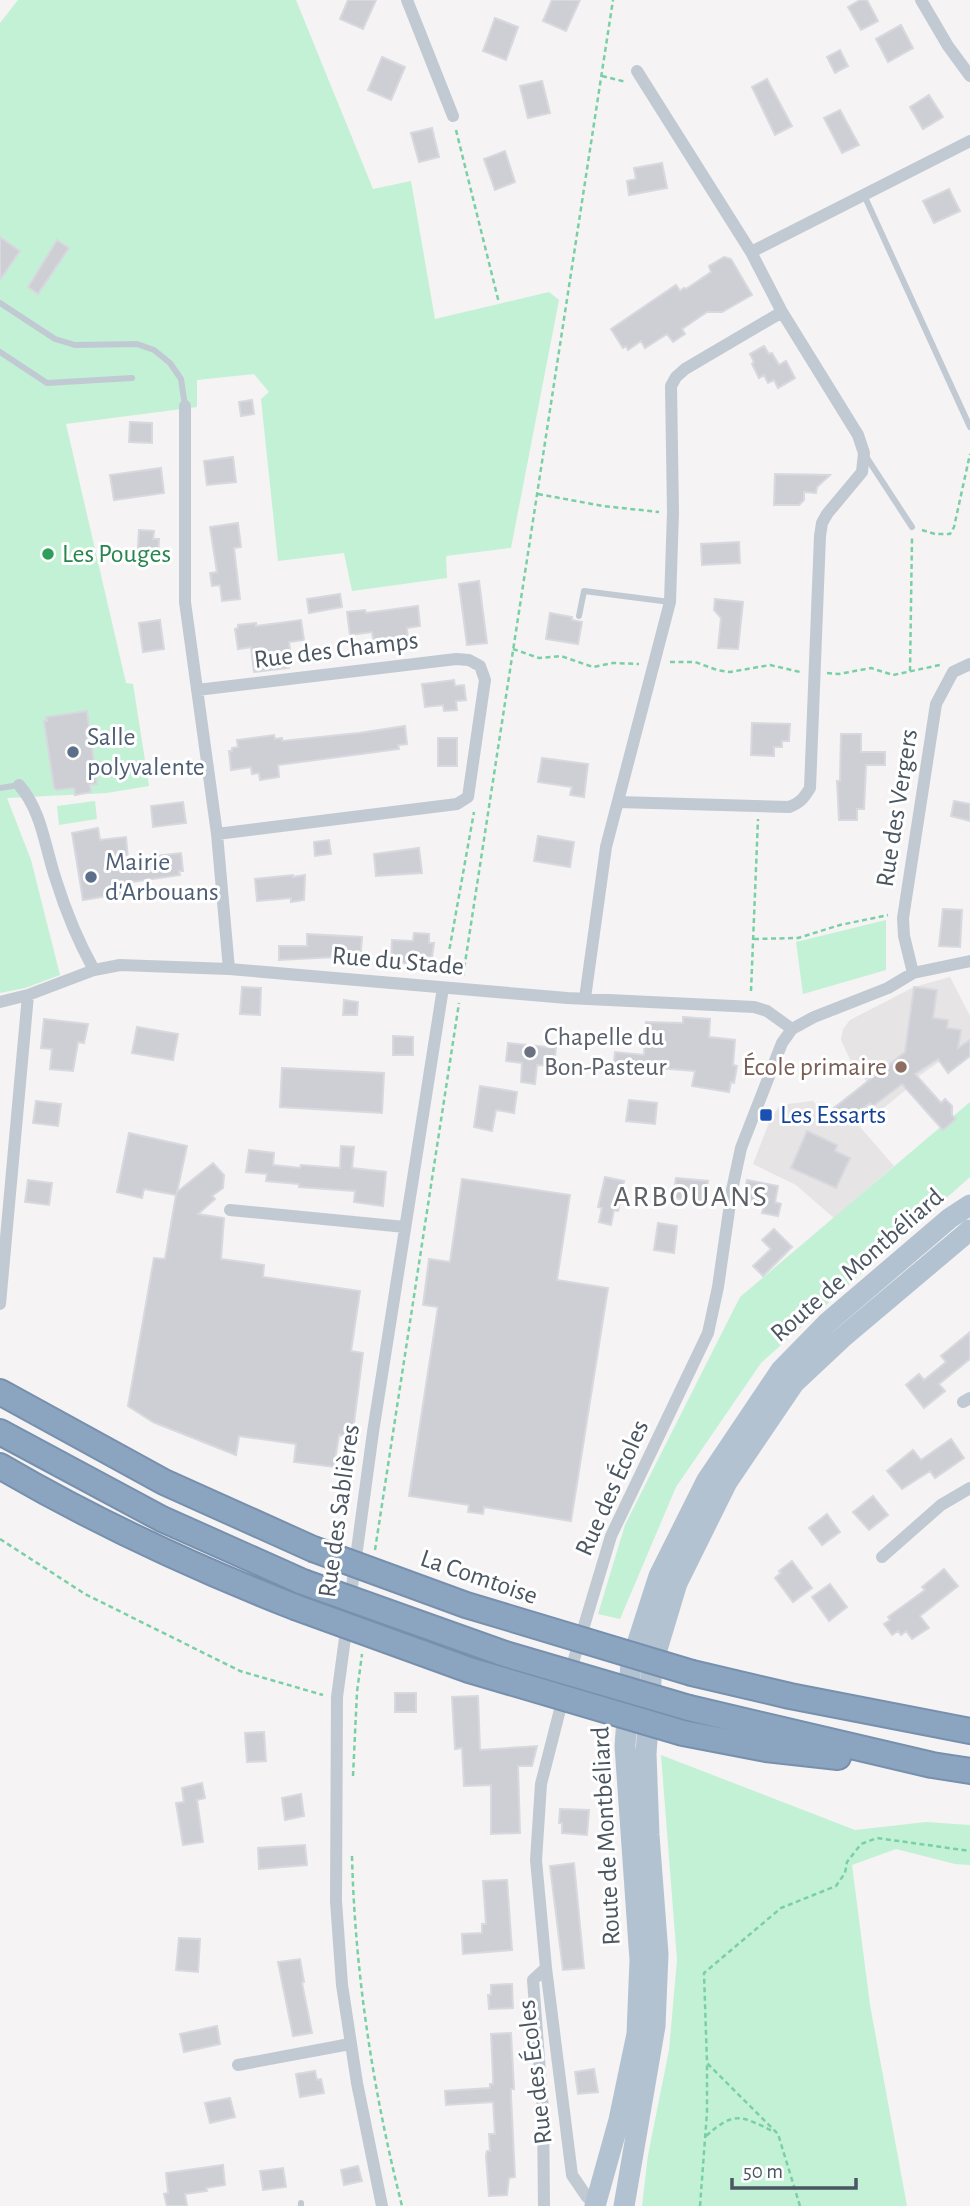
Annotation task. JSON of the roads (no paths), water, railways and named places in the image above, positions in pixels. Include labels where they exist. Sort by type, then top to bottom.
[{"type":"highway","name":"La Comtoise","points":[[0,1392],[164,1482],[313,1549],[466,1605],[692,1673],[790,1696],[970,1731]]},
{"type":"highway","points":[[0,1432],[152,1514],[264,1567],[303,1582],[483,1646],[689,1708],[932,1765]]},
{"type":"highway","points":[[0,1466],[132,1536],[216,1575],[468,1670],[683,1733],[766,1749],[970,1771]]},
{"type":"main road","name":"Route de Montbéliard","points":[[596,2205],[619,2120],[637,2034],[639,1960],[625,1746],[631,1662],[659,1576],[707,1480],[781,1370],[827,1323],[950,1218],[970,1205]]},
{"type":"main road","name":"Route de Montbéliard","points":[[624,2206],[655,2014],[658,1954],[646,1754],[652,1666],[677,1583],[727,1482],[794,1383],[842,1338],[970,1230]]},
{"type":"street","points":[[407,0],[453,116]]},
{"type":"street","points":[[921,0],[948,46],[970,76]]},
{"type":"street","points":[[618,802],[789,807],[805,797],[810,788],[822,523],[862,472],[864,453],[858,435],[782,312],[751,252],[637,71]]},
{"type":"street","points":[[751,252],[970,141]]},
{"type":"street","points":[[585,999],[606,847],[670,602],[673,512],[671,386],[685,369],[782,312]]},
{"type":"street","points":[[185,406],[185,602],[217,834],[229,970]]},
{"type":"street","name":"Rue des Champs","points":[[197,690],[456,659],[469,660],[480,666],[485,680],[468,797],[457,804],[217,834]]},
{"type":"street","name":"Rue des Vergers","points":[[913,973],[904,936],[904,911],[936,704],[953,673],[970,664]]},
{"type":"street","points":[[19,785],[36,811],[74,932],[94,970]]},
{"type":"street","points":[[792,1029],[814,1017],[888,988],[913,973],[970,961]]},
{"type":"street","name":"Rue du Stade","points":[[0,1002],[28,995],[94,970],[120,965],[229,970],[585,999],[750,1006],[767,1011],[792,1029]]},
{"type":"street","name":"Rue des Sablières","points":[[382,2206],[350,2043],[342,1985],[336,1901],[337,1697],[348,1605],[443,988]]},
{"type":"street","points":[[0,1304],[28,995]]},
{"type":"street","name":"Rue des Écoles","points":[[596,2205],[572,2175],[546,1968],[536,1860],[541,1784],[578,1642],[611,1536],[708,1333],[741,1147],[766,1077],[782,1043],[792,1029]]},
{"type":"street","points":[[230,1210],[405,1227]]},
{"type":"street","points":[[883,1557],[940,1505],[970,1488]]},
{"type":"street","points":[[544,2206],[543,2111],[533,1980],[546,1968]]},
{"type":"street","points":[[238,2065],[350,2043]]},
{"type":"lane","points":[[864,195],[970,427]]},
{"type":"lane","points":[[0,303],[55,339],[75,345],[136,344],[154,350],[170,363],[181,379],[185,406]]},
{"type":"lane","points":[[0,352],[47,383],[132,378]]},
{"type":"lane","points":[[864,453],[912,527]]},
{"type":"lane","points":[[579,616],[584,591],[670,602]]},
{"type":"lane","points":[[0,788],[19,785]]},
{"type":"place","name":"Les Pouges","points":[[48,554]]},
{"type":"place","name":"Salle polyvalente","points":[[73,752]]},
{"type":"place","name":"Mairie d'Arbouans","points":[[91,877]]},
{"type":"place","name":"Chapelle du Bon-Pasteur","points":[[530,1052]]},
{"type":"place","name":"École primaire","points":[[901,1067]]},
{"type":"place","name":"Les Essarts","points":[[766,1115]]},
{"type":"district","name":"ARBOUANS","points":[[691,1197]]}]
